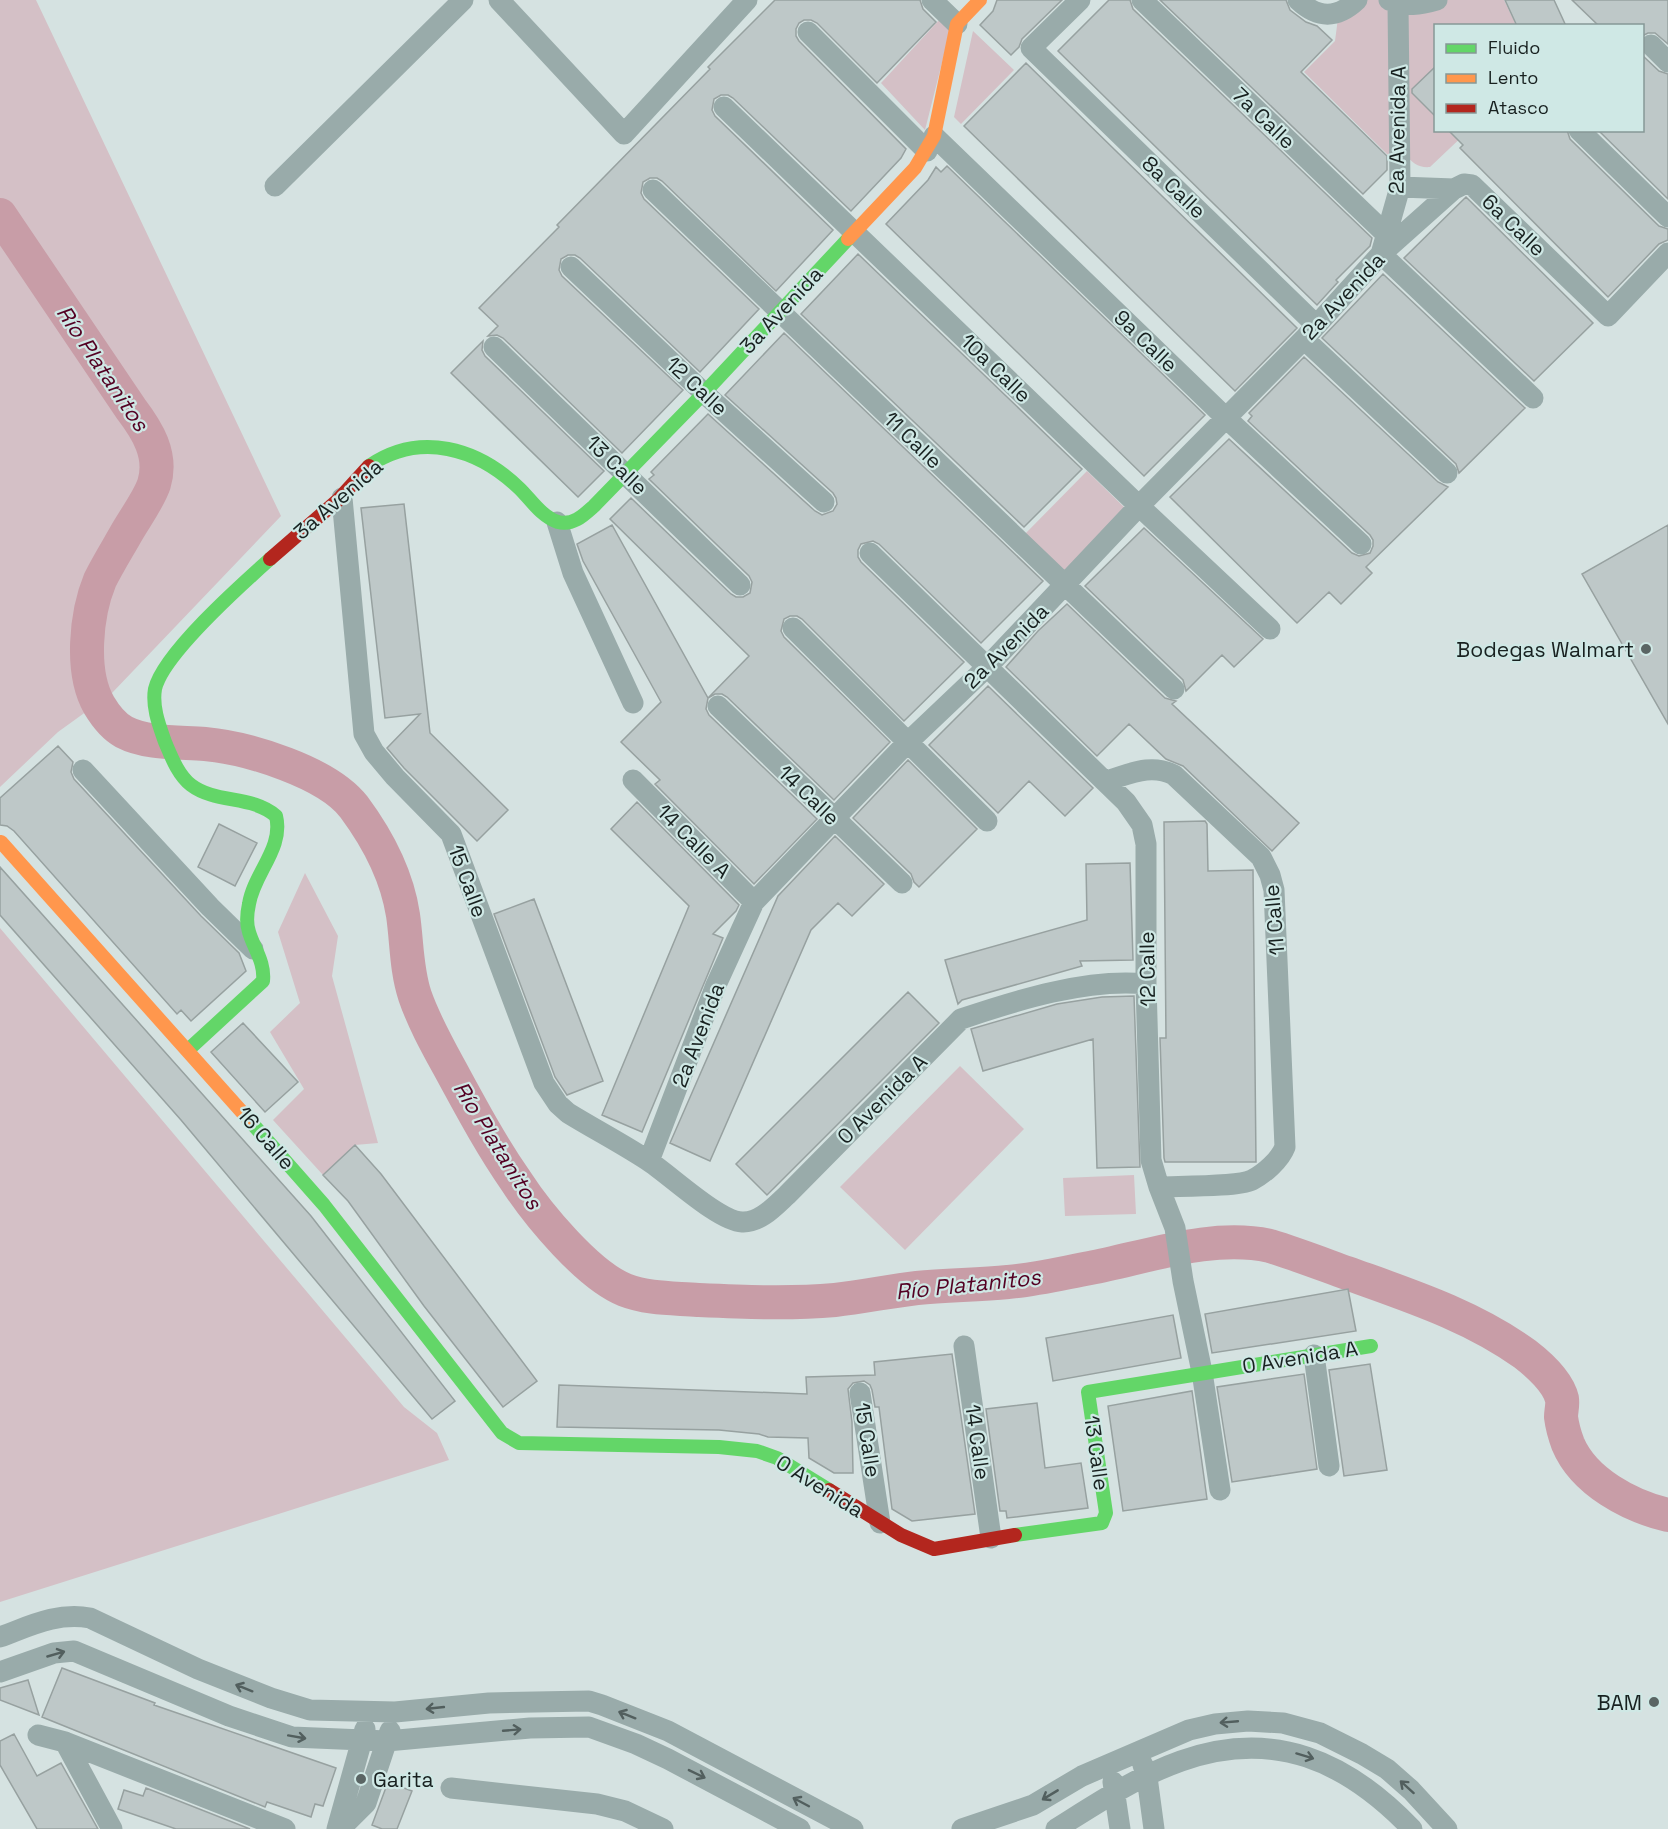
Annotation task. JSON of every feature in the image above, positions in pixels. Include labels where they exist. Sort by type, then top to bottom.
[{"type":"street","points":[[275,186],[463,0]]},
{"type":"street","points":[[499,0],[624,135],[747,0]]},
{"type":"street","points":[[932,0],[957,24],[980,0]]},
{"type":"street","name":"8a Calle","points":[[1080,0],[1031,48],[1447,473]]},
{"type":"street","name":"7a Calle","points":[[1142,0],[1533,398]]},
{"type":"street","points":[[1298,0],[1310,11],[1322,14],[1340,12],[1358,0]]},
{"type":"street","points":[[1394,2],[1418,5],[1437,0]]},
{"type":"street","name":"2a Avenida A","points":[[1384,244],[1400,187],[1394,2]]},
{"type":"street","name":"3a Avenida","points":[[188,1050],[261,984],[264,974],[247,923],[249,904],[251,892],[278,836],[279,825],[276,816],[259,805],[204,792],[189,783],[177,765],[161,729],[154,700],[156,685],[165,669],[196,629],[251,574],[342,498],[371,465],[393,453],[412,448],[436,447],[460,451],[483,460],[506,475],[542,511],[557,522],[567,523],[577,520],[594,506],[704,393],[915,168],[930,143],[957,24]]},
{"type":"street","name":"9a Calle","points":[[808,32],[1361,544]]},
{"type":"street","points":[[1651,45],[1668,62]]},
{"type":"street","name":"10a Calle","points":[[724,106],[1270,629]]},
{"type":"street","points":[[1581,132],[1668,217]]},
{"type":"street","name":"6a Calle","points":[[1400,187],[1454,189],[1464,184],[1472,185],[1608,316],[1668,253]]},
{"type":"street","name":"2a Avenida","points":[[649,1161],[716,985],[754,902],[907,743],[986,668],[1139,506],[1310,332],[1384,244],[1454,189]]},
{"type":"street","name":"11 Calle","points":[[653,190],[1174,689]]},
{"type":"street","name":"12 Calle","points":[[571,267],[704,393],[824,502]]},
{"type":"street","name":"13 Calle","points":[[494,347],[740,585]]},
{"type":"street","name":"15 Calle","points":[[342,498],[364,734],[374,752],[395,777],[451,834],[550,1095],[568,1113],[649,1161]]},
{"type":"street","points":[[557,522],[573,573],[633,703]]},
{"type":"street","name":"12 Calle","points":[[870,553],[986,668],[1106,781],[1135,813],[1142,825],[1145,837],[1151,1160],[1174,1228],[1202,1372],[1221,1490]]},
{"type":"street","points":[[794,628],[987,821]]},
{"type":"street","name":"14 Calle","points":[[718,706],[902,883]]},
{"type":"street","name":"11 Calle","points":[[1106,781],[1152,768],[1174,775],[1252,847],[1266,866],[1274,890],[1286,1140],[1283,1153],[1251,1181],[1238,1184],[1159,1187]]},
{"type":"street","points":[[83,770],[210,907],[259,956]]},
{"type":"street","name":"14 Calle A","points":[[633,780],[754,902]]},
{"type":"street","name":"16 Calle","points":[[1,842],[324,1204],[502,1433],[519,1443]]},
{"type":"street","name":"0 Avenida A","points":[[649,1161],[715,1212],[739,1222],[758,1219],[788,1195],[961,1019],[1077,987],[1106,982],[1146,984]]},
{"type":"street","name":"14 Calle","points":[[964,1346],[991,1538]]},
{"type":"street","name":"0 Avenida A","points":[[1088,1392],[1371,1346]]},
{"type":"street","points":[[1314,1355],[1329,1466]]},
{"type":"street","name":"15 Calle","points":[[860,1392],[880,1523]]},
{"type":"street","name":"13 Calle","points":[[1088,1392],[1106,1513]]},
{"type":"street","name":"0 Avenida","points":[[519,1443],[719,1447],[757,1451],[777,1458],[880,1523],[915,1542],[934,1549],[991,1538],[1102,1523],[1106,1513]]},
{"type":"street","points":[[0,1637],[50,1619],[78,1616],[90,1618],[198,1669],[292,1706],[310,1710],[395,1712],[489,1703],[589,1701],[668,1731],[841,1826]]},
{"type":"street","points":[[0,1672],[54,1653],[74,1652],[229,1716],[292,1737],[387,1741],[530,1728],[589,1727],[668,1759],[800,1829]]},
{"type":"street","points":[[338,1829],[370,1712]]},
{"type":"street","points":[[338,1829],[366,1803],[395,1712]]},
{"type":"street","points":[[962,1829],[1032,1805],[1082,1776],[1189,1730],[1248,1720],[1283,1723],[1320,1732],[1387,1769],[1411,1790],[1447,1829]]},
{"type":"street","points":[[38,1735],[64,1742],[285,1829]]},
{"type":"street","points":[[64,1742],[112,1829]]},
{"type":"street","points":[[1056,1829],[1116,1792],[1181,1761],[1218,1752],[1255,1748],[1280,1750],[1310,1758],[1341,1772],[1378,1797],[1412,1829]]},
{"type":"street","points":[[1138,1750],[1147,1777],[1154,1829]]},
{"type":"street","points":[[1108,1764],[1116,1792],[1120,1829]]},
{"type":"street","points":[[451,1788],[597,1804],[625,1811],[663,1829]]},
{"type":"shaded area","points":[[0,0],[36,0],[281,516],[112,693],[58,732],[0,787]]},
{"type":"shaded area","points":[[1361,0],[1379,0],[1394,6],[1391,158],[1304,72],[1335,41],[1338,18]]},
{"type":"shaded area","points":[[1443,0],[1504,0],[1516,24],[1434,24],[1434,132],[1467,132],[1430,167],[1416,164],[1405,154],[1403,9]]},
{"type":"shaded area","points":[[941,18],[951,27],[925,130],[881,83]]},
{"type":"shaded area","points":[[973,31],[1014,70],[961,124],[954,117]]},
{"type":"shaded area","points":[[1087,471],[1126,509],[1064,572],[1025,534]]},
{"type":"shaded area","points":[[305,873],[338,936],[332,976],[378,1143],[355,1145],[323,1175],[273,1120],[304,1089],[270,1032],[300,1003],[278,932]]},
{"type":"shaded area","points":[[0,928],[404,1407],[437,1433],[449,1460],[0,1602]]},
{"type":"shaded area","points":[[960,1066],[1024,1129],[905,1250],[840,1187]]},
{"type":"shaded area","points":[[1134,1175],[1136,1214],[1065,1216],[1063,1178]]},
{"type":"building","points":[[775,0],[920,0],[923,9],[936,22],[877,83],[817,23],[804,20],[796,29],[799,41],[906,149],[901,158],[851,211],[733,98],[721,95],[714,99],[712,110],[715,116],[833,230],[776,291],[662,181],[650,178],[643,182],[641,193],[644,199],[759,309],[700,372],[580,258],[568,255],[561,259],[559,270],[562,276],[683,390],[622,453],[503,338],[497,335],[488,336],[498,326],[479,308],[710,69],[708,67]]},
{"type":"building","points":[[997,0],[1062,0],[1022,39],[1019,47],[1011,55],[980,25],[993,11]]},
{"type":"building","points":[[1109,0],[1130,0],[1133,9],[1372,238],[1370,246],[1336,280],[1338,282],[1317,305],[1058,51]]},
{"type":"building","points":[[1160,0],[1286,0],[1290,10],[1306,22],[1317,26],[1332,40],[1301,72],[1387,156],[1387,170],[1363,194]]},
{"type":"building","points":[[1505,0],[1554,0],[1565,24],[1516,24]]},
{"type":"building","points":[[1572,0],[1668,0],[1668,44],[1655,33],[1644,35],[1644,24],[1597,24]]},
{"type":"building","points":[[1644,57],[1659,71],[1668,74],[1668,199],[1600,132],[1644,132]]},
{"type":"building","points":[[1026,63],[1297,328],[1235,391],[964,126]]},
{"type":"building","points":[[1434,68],[1434,115],[1412,93],[1412,89]]},
{"type":"building","points":[[1450,132],[1568,132],[1570,139],[1659,226],[1668,229],[1668,240],[1659,244],[1608,297],[1460,148],[1463,145]]},
{"type":"building","points":[[947,166],[1205,415],[1144,476],[886,224],[928,180],[936,167],[941,172]]},
{"type":"building","points":[[1466,197],[1593,323],[1534,381],[1404,258]]},
{"type":"building","points":[[858,254],[1082,469],[1024,527],[801,314]]},
{"type":"building","points":[[1383,274],[1525,408],[1459,473],[1456,464],[1322,338]]},
{"type":"building","points":[[784,333],[1043,581],[981,643],[879,544],[873,541],[861,544],[858,557],[861,562],[964,662],[904,721],[802,619],[790,616],[784,619],[781,631],[784,637],[890,742],[834,800],[727,697],[715,694],[708,698],[749,656],[610,519],[631,498],[731,594],[743,597],[750,593],[752,582],[749,576],[649,479],[654,475],[651,472],[708,414],[815,511],[822,515],[833,511],[837,504],[833,493],[725,395]]},
{"type":"building","points":[[483,341],[482,350],[485,356],[604,471],[578,497],[451,373]]},
{"type":"building","points":[[1304,357],[1438,482],[1448,487],[1366,567],[1372,573],[1341,604],[1329,592],[1297,623],[1170,497],[1229,439],[1352,553],[1359,556],[1370,553],[1373,540],[1370,535],[1248,421],[1252,416],[1249,413]]},
{"type":"building","points":[[404,504],[430,733],[508,810],[477,841],[387,748],[420,714],[385,718],[361,508]]},
{"type":"building","points":[[612,525],[708,698],[706,709],[709,715],[817,819],[754,884],[655,784],[660,780],[621,742],[661,702],[583,561],[577,544]]},
{"type":"building","name":"Bodegas Walmart","points":[[1668,525],[1668,724],[1582,574]]},
{"type":"building","points":[[1144,528],[1263,639],[1234,667],[1222,655],[1186,691],[1183,680],[1085,586]]},
{"type":"building","points":[[1067,604],[1165,698],[1176,701],[1172,704],[1299,823],[1272,851],[1183,766],[1166,759],[1129,724],[1097,756],[1006,667],[1038,631]]},
{"type":"building","points":[[988,686],[1093,788],[1065,816],[1029,781],[998,813],[929,745]]},
{"type":"building","points":[[58,746],[73,762],[71,772],[74,779],[201,916],[239,953],[246,971],[191,1021],[181,1010],[177,1014],[14,831],[7,826],[0,825],[0,798]]},
{"type":"building","points":[[908,760],[977,829],[919,887],[911,874],[853,818]]},
{"type":"building","points":[[637,802],[739,905],[713,934],[723,938],[642,1132],[602,1115],[689,906],[611,829]]},
{"type":"building","points":[[1205,821],[1207,824],[1208,871],[1253,870],[1256,1162],[1165,1162],[1164,1158],[1160,1038],[1166,1038],[1164,822]]},
{"type":"building","points":[[219,824],[257,843],[235,886],[198,867]]},
{"type":"building","points":[[835,836],[884,884],[852,916],[838,903],[811,930],[710,1161],[670,1143],[778,896]]},
{"type":"building","points":[[1130,863],[1133,960],[1080,961],[1082,966],[962,1000],[958,1004],[945,960],[1087,920],[1086,864]]},
{"type":"building","points":[[0,867],[311,1216],[455,1401],[432,1419],[181,1120],[0,915]]},
{"type":"building","points":[[534,899],[603,1081],[567,1095],[555,1077],[494,914]]},
{"type":"building","points":[[908,992],[939,1023],[767,1195],[736,1164]]},
{"type":"building","points":[[1134,996],[1140,1167],[1097,1168],[1093,1039],[983,1071],[971,1029],[1057,1004],[1102,997]]},
{"type":"building","points":[[243,1023],[298,1082],[265,1112],[211,1052]]},
{"type":"building","points":[[355,1145],[381,1174],[537,1381],[503,1407],[424,1306],[348,1201],[323,1175]]},
{"type":"building","points":[[1348,1289],[1356,1331],[1212,1353],[1205,1314]]},
{"type":"building","points":[[1173,1315],[1181,1358],[1053,1381],[1046,1338]]},
{"type":"building","points":[[952,1354],[975,1514],[912,1521],[892,1509],[879,1407],[875,1407],[870,1385],[864,1381],[853,1383],[848,1389],[852,1422],[853,1473],[834,1473],[809,1458],[808,1438],[768,1437],[719,1430],[557,1427],[559,1385],[807,1394],[806,1377],[875,1375],[874,1362]]},
{"type":"building","points":[[1370,1364],[1387,1470],[1344,1476],[1329,1370]]},
{"type":"building","points":[[1304,1374],[1317,1469],[1232,1482],[1217,1387]]},
{"type":"building","points":[[1192,1391],[1207,1499],[1123,1511],[1108,1406]]},
{"type":"building","points":[[1037,1403],[1045,1468],[1081,1463],[1088,1508],[1007,1518],[1006,1511],[1000,1511],[986,1409]]},
{"type":"building","points":[[62,1668],[155,1703],[154,1705],[336,1768],[323,1806],[315,1804],[311,1817],[267,1802],[265,1807],[42,1717]]},
{"type":"building","points":[[28,1680],[39,1715],[0,1700],[0,1688]]},
{"type":"building","points":[[14,1734],[37,1776],[61,1763],[98,1829],[37,1829],[0,1765],[0,1741]]},
{"type":"building","points":[[388,1782],[412,1791],[397,1829],[382,1829],[372,1825]]},
{"type":"building","points":[[146,1788],[250,1829],[176,1829],[118,1809],[124,1790],[143,1796]]},
{"type":"waterway","name":"Río Platanitos","points":[[0,215],[143,426],[155,453],[156,473],[152,490],[100,580],[91,609],[87,660],[93,692],[99,705],[116,727],[133,736],[153,741],[223,746],[264,756],[325,783],[342,794],[354,807],[371,831],[396,886],[403,915],[412,986],[434,1038],[499,1156],[525,1195],[565,1243],[595,1271],[625,1290],[652,1297],[801,1302],[845,1299],[917,1288],[1028,1280],[1203,1244],[1226,1242],[1270,1246],[1439,1307],[1483,1328],[1525,1354],[1547,1374],[1560,1393],[1561,1417],[1566,1438],[1575,1458],[1585,1470],[1624,1499],[1668,1515]]},
{"type":"traffic: fast","points":[[369,466],[388,455],[408,449],[428,447],[467,454],[504,475],[552,520],[563,523],[573,521],[594,506],[704,393],[848,239]]},
{"type":"traffic: fast","points":[[188,1050],[263,981],[261,962],[248,929],[247,914],[256,882],[276,839],[276,816],[256,805],[211,795],[186,781],[175,765],[160,729],[155,709],[155,689],[172,657],[205,620],[270,559]]},
{"type":"traffic: fast","points":[[250,1121],[324,1205],[502,1433],[519,1443],[719,1447],[757,1451],[777,1458],[829,1490]]},
{"type":"traffic: fast","points":[[1015,1535],[1102,1523],[1106,1513],[1088,1392],[1371,1346]]},
{"type":"traffic: slow","points":[[848,239],[915,168],[934,136],[957,24],[980,0]]},
{"type":"traffic: slow","points":[[1,842],[250,1121]]},
{"type":"traffic: jam","points":[[270,559],[338,500],[369,466]]},
{"type":"traffic: jam","points":[[829,1490],[901,1535],[934,1549],[1015,1535]]},
{"type":"place","name":"Bodegas Walmart","points":[[1646,649]]},
{"type":"place","name":"BAM","points":[[1654,1702]]},
{"type":"place","name":"Garita","points":[[361,1779]]}]
